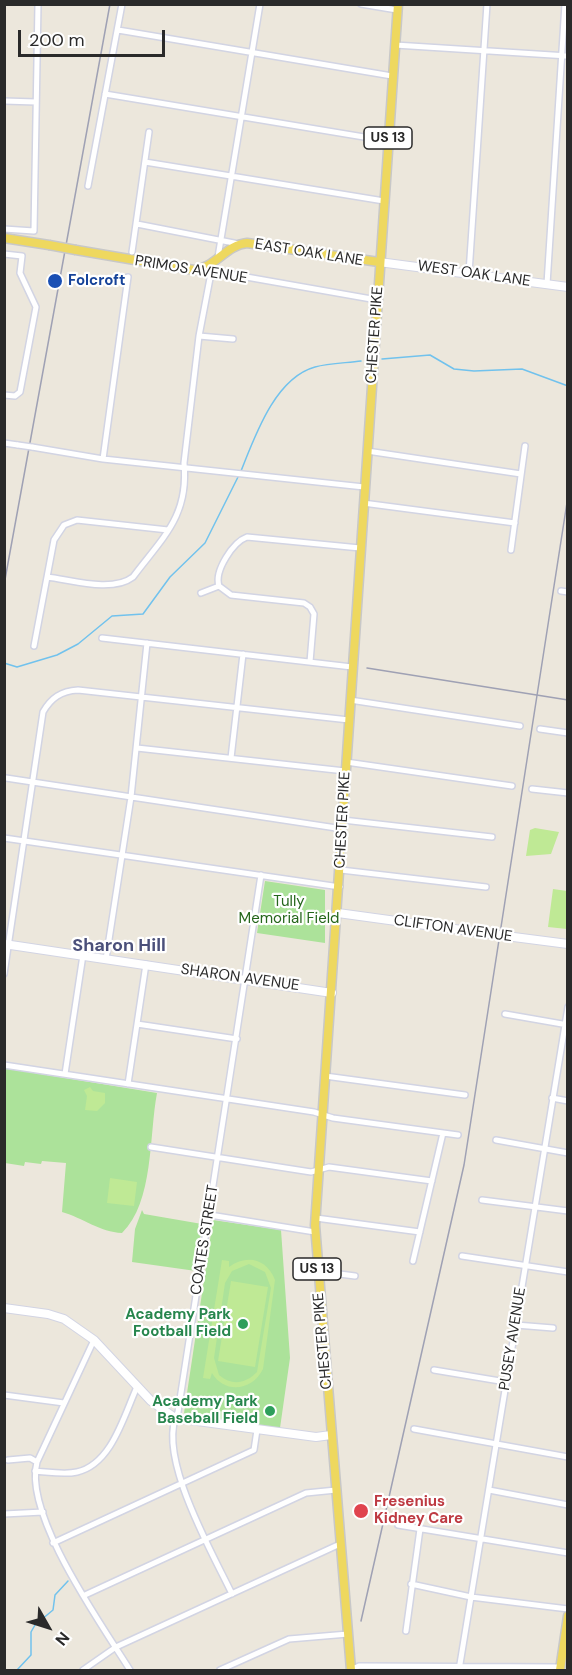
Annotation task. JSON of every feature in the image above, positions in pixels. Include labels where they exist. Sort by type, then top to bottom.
[{"type":"main road","name":"CHESTER PIKE","points":[[351,1670],[315,1232],[397,7]]},
{"type":"main road","name":"PRIMOS AVENUE","points":[[4,238],[201,269]]},
{"type":"main road","name":"EAST OAK LANE","points":[[201,269],[211,268],[218,257],[239,244],[256,244],[380,262]]},
{"type":"main road","points":[[560,1669],[567,1616]]},
{"type":"street","points":[[4,229],[34,231],[38,4]]},
{"type":"street","points":[[88,186],[122,4]]},
{"type":"street","points":[[218,257],[223,239],[230,176],[260,4]]},
{"type":"street","points":[[362,4],[397,7]]},
{"type":"street","points":[[469,273],[487,4]]},
{"type":"street","points":[[547,284],[565,4]]},
{"type":"street","points":[[118,30],[392,76]]},
{"type":"street","points":[[395,45],[567,56]]},
{"type":"street","points":[[105,94],[388,141]]},
{"type":"street","points":[[4,101],[36,102]]},
{"type":"street","points":[[132,252],[149,132]]},
{"type":"street","points":[[145,162],[384,201]]},
{"type":"street","name":"EAST OAK LANE","points":[[137,224],[223,239],[239,244]]},
{"type":"street","points":[[4,254],[22,256],[20,273],[36,307],[20,392],[17,396],[4,395]]},
{"type":"street","name":"WEST OAK LANE","points":[[380,262],[567,287]]},
{"type":"street","points":[[47,577],[121,584],[133,577],[168,530],[181,508],[199,336],[211,268]]},
{"type":"street","name":"PRIMOS AVENUE","points":[[211,268],[377,300]]},
{"type":"street","points":[[103,459],[128,277]]},
{"type":"street","points":[[199,336],[233,339]]},
{"type":"street","points":[[4,443],[103,459],[364,487]]},
{"type":"street","points":[[511,550],[525,446]]},
{"type":"street","points":[[367,451],[521,474]]},
{"type":"street","points":[[363,503],[514,523]]},
{"type":"street","points":[[34,646],[55,535],[60,528],[72,520],[168,530]]},
{"type":"street","points":[[219,586],[219,572],[237,543],[245,538],[360,548]]},
{"type":"street","points":[[201,593],[219,586]]},
{"type":"street","points":[[219,586],[231,595],[308,605],[314,614],[310,662]]},
{"type":"street","points":[[102,638],[352,667]]},
{"type":"street","points":[[106,958],[131,797],[147,643]]},
{"type":"street","points":[[231,758],[243,654]]},
{"type":"street","points":[[4,974],[43,712],[47,704],[59,694],[70,691],[141,697],[349,720]]},
{"type":"street","points":[[350,700],[520,726]]},
{"type":"street","points":[[540,729],[567,733]]},
{"type":"street","points":[[137,748],[231,758],[346,766],[512,786]]},
{"type":"street","points":[[6,778],[343,825],[492,837]]},
{"type":"street","points":[[532,789],[567,793]]},
{"type":"street","points":[[4,838],[339,887]]},
{"type":"street","points":[[341,870],[486,887]]},
{"type":"street","name":"COATES STREET","points":[[232,1594],[180,1484],[172,1429],[178,1413],[210,1215],[261,875]]},
{"type":"street","name":"CLIFTON AVENUE","points":[[338,913],[567,944]]},
{"type":"street","name":"SHARON AVENUE","points":[[7,944],[247,978],[332,993]]},
{"type":"street","points":[[65,1074],[83,955]]},
{"type":"street","points":[[128,1084],[146,964]]},
{"type":"street","name":"PUSEY AVENUE","points":[[460,1669],[567,1007]]},
{"type":"street","points":[[505,1014],[566,1024]]},
{"type":"street","points":[[137,1024],[237,1039]]},
{"type":"street","points":[[4,1065],[458,1135]]},
{"type":"street","points":[[325,1076],[465,1095]]},
{"type":"street","points":[[552,1098],[567,1101]]},
{"type":"street","points":[[413,1261],[443,1132]]},
{"type":"street","points":[[496,1140],[567,1153]]},
{"type":"street","points":[[151,1147],[311,1172],[329,1167],[432,1181]]},
{"type":"street","points":[[482,1200],[567,1211]]},
{"type":"street","points":[[210,1215],[315,1232]]},
{"type":"street","points":[[316,1218],[420,1232]]},
{"type":"street","points":[[462,1256],[567,1272]]},
{"type":"street","points":[[317,1271],[355,1276]]},
{"type":"street","points":[[4,1308],[48,1314],[64,1319],[94,1340],[137,1387],[175,1418],[316,1437],[331,1435]]},
{"type":"street","points":[[516,1324],[553,1328]]},
{"type":"street","points":[[94,1340],[37,1462],[35,1471],[53,1543],[130,1671]]},
{"type":"street","points":[[434,1370],[506,1382]]},
{"type":"street","points":[[35,1471],[67,1474],[93,1465],[111,1444],[137,1387]]},
{"type":"street","points":[[4,1395],[64,1404]]},
{"type":"street","points":[[414,1429],[567,1457]]},
{"type":"street","points":[[53,1543],[254,1450],[256,1430]]},
{"type":"street","points":[[8,1460],[30,1458],[37,1462]]},
{"type":"street","points":[[85,1595],[306,1493],[336,1490]]},
{"type":"street","points":[[489,1490],[567,1505]]},
{"type":"street","points":[[4,1514],[44,1512]]},
{"type":"street","points":[[398,1525],[567,1553]]},
{"type":"street","points":[[406,1631],[420,1529]]},
{"type":"street","points":[[83,1671],[116,1647],[340,1544]]},
{"type":"street","points":[[411,1584],[471,1597],[567,1609]]},
{"type":"street","points":[[220,1671],[289,1639],[348,1634]]},
{"type":"street","points":[[351,1670],[359,1666],[560,1669]]},
{"type":"green space","points":[[535,828],[559,832],[551,854],[526,856],[530,830]]},
{"type":"green space","name":"Tully Memorial Field","points":[[265,881],[325,890],[325,943],[257,933]]},
{"type":"green space","points":[[553,889],[567,891],[567,929],[548,927]]},
{"type":"green space","points":[[4,1068],[157,1093],[145,1186],[140,1204],[122,1233],[106,1230],[62,1212],[66,1163],[25,1162],[24,1166],[5,1163]]},
{"type":"green space","points":[[90,1087],[93,1091],[105,1093],[105,1103],[97,1111],[85,1110],[87,1096],[84,1090]]},
{"type":"green space","points":[[110,1178],[137,1182],[134,1206],[107,1203]]},
{"type":"green space","points":[[142,1210],[144,1214],[202,1224],[196,1271],[132,1262],[135,1229]]},
{"type":"green space","points":[[213,1220],[281,1230],[290,1358],[280,1428],[193,1418],[184,1413]]},
{"type":"green space","points":[[222,1260],[229,1261],[229,1267],[249,1260],[262,1263],[275,1280],[263,1369],[253,1382],[239,1387],[224,1385],[212,1373],[210,1379],[203,1378]],"holes":[[[249,1264],[265,1272],[271,1288],[257,1372],[243,1381],[229,1381],[219,1375],[214,1358],[225,1283],[232,1271]]]},
{"type":"green space","name":"Academy Park Football Field","points":[[231,1281],[268,1287],[255,1367],[218,1361]]},
{"type":"waterway","points":[[382,359],[430,355],[454,369],[474,371],[522,369],[568,386]]},
{"type":"waterway","points":[[241,471],[268,410],[289,383],[301,373],[315,367],[361,361]]},
{"type":"waterway","points":[[4,663],[17,667],[57,655],[78,644],[112,616],[143,614],[170,577],[205,543],[239,475]]},
{"type":"waterway","points":[[17,1670],[31,1655],[31,1632],[35,1625],[53,1610],[55,1595],[68,1581]]},
{"type":"tram line","points":[[367,668],[568,700]]},
{"type":"railway","points":[[4,585],[110,4]]},
{"type":"railway","points":[[361,1621],[464,1165],[568,496]]},
{"type":"place","name":"Folcroft","points":[[55,281]]},
{"type":"place","name":"Academy Park Football Field","points":[[243,1324]]},
{"type":"place","name":"Academy Park Baseball Field","points":[[270,1411]]},
{"type":"place","name":"Fresenius Kidney Care","points":[[361,1511]]},
{"type":"district","name":"Sharon Hill","points":[[119,946]]}]
